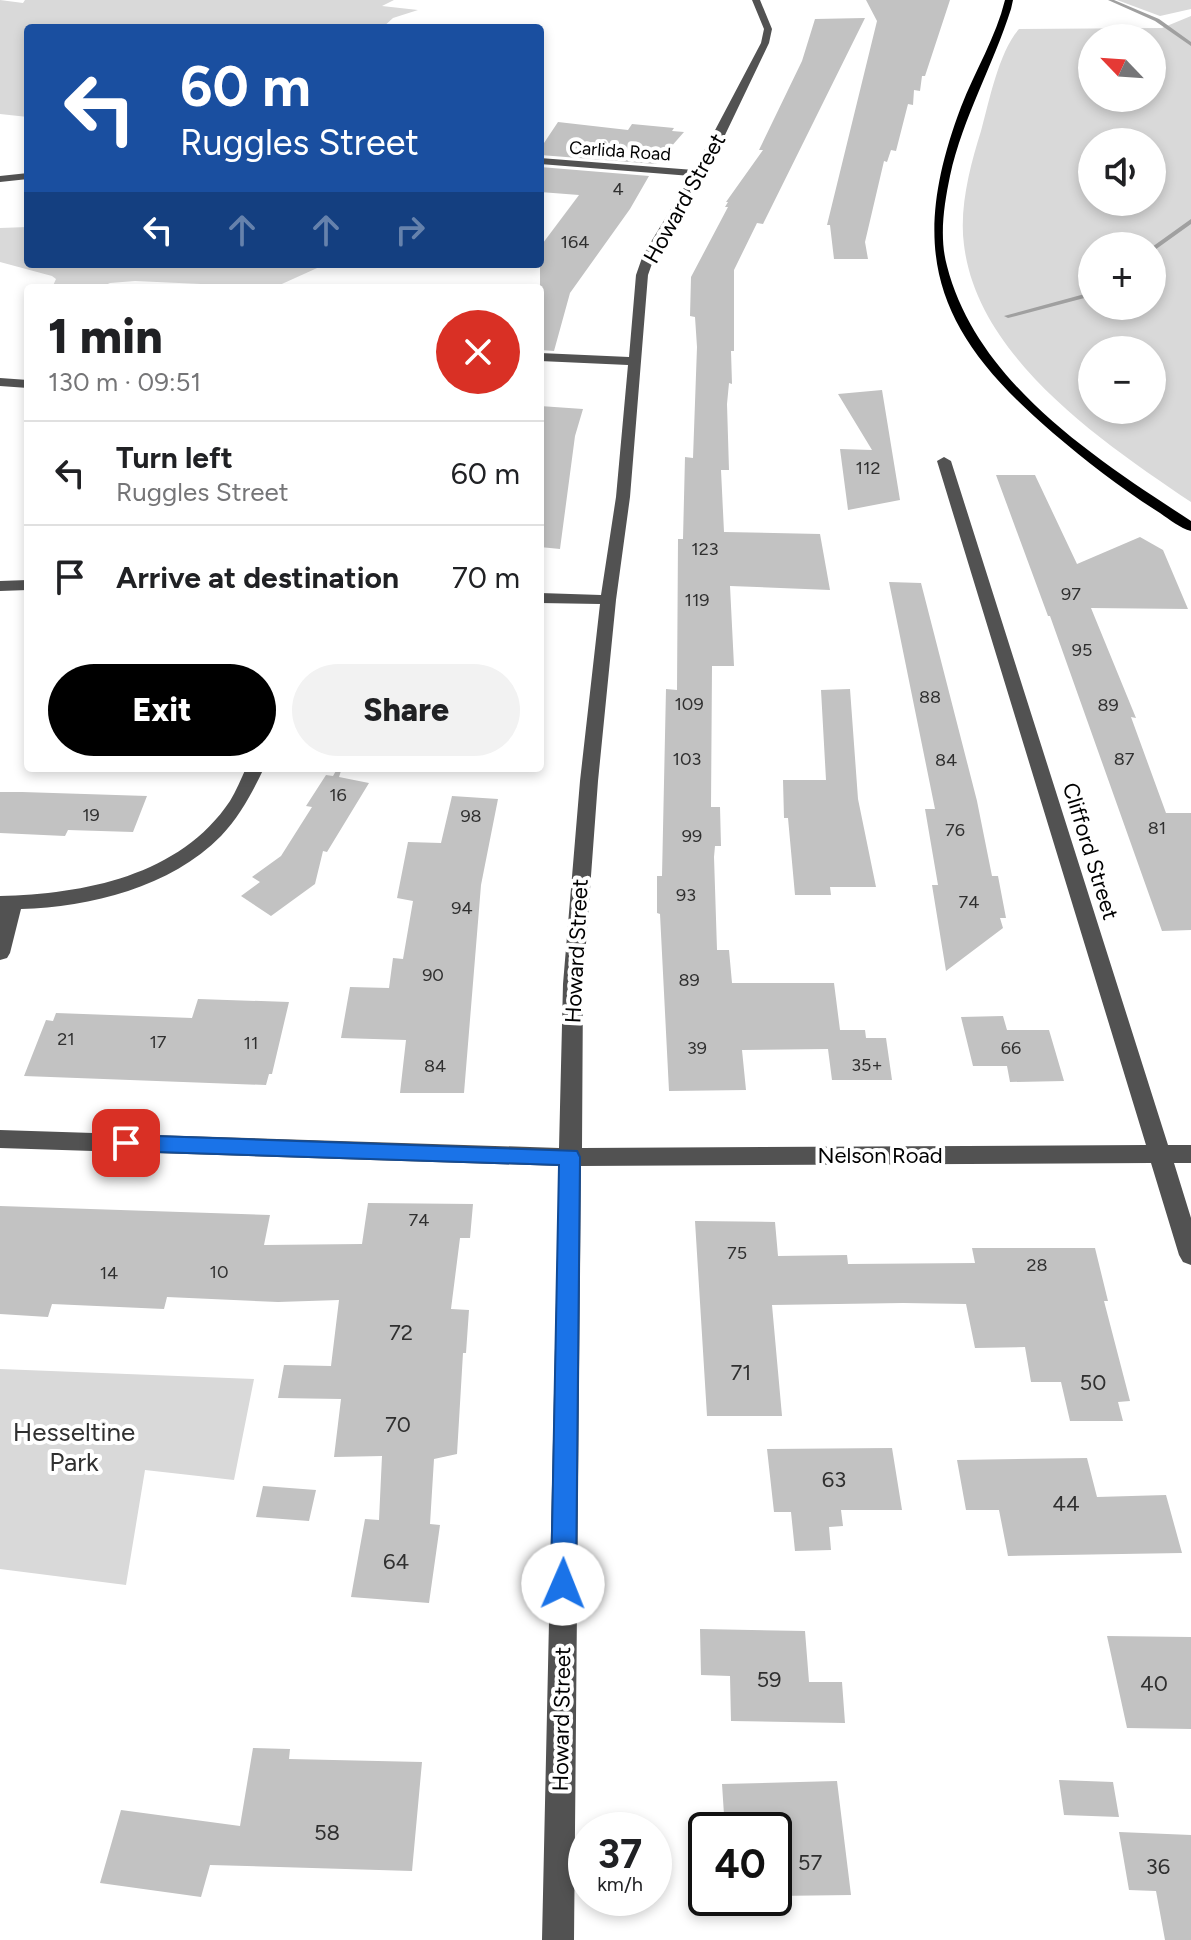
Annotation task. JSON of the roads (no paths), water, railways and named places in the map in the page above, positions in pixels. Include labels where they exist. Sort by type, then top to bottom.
[{"type":"main road","points":[[1009,0],[967,105],[948,164],[938,237],[945,283],[966,328],[1024,398],[1088,455],[1191,527]]},
{"type":"street","name":"Howard Street","points":[[558,1940],[570,1157],[577,915],[608,600],[623,497],[633,361],[646,262],[698,173],[767,36],[768,29],[756,0]]},
{"type":"street","name":"Carlida Road","points":[[544,161],[698,173]]},
{"type":"street","points":[[0,179],[24,176]]},
{"type":"street","points":[[544,357],[633,361]]},
{"type":"street","points":[[0,382],[24,384]]},
{"type":"street","name":"Clifford Street","points":[[944,461],[1191,1255]]},
{"type":"street","points":[[0,586],[24,585]]},
{"type":"street","points":[[544,598],[608,600]]},
{"type":"street","points":[[0,953],[6,903],[76,898],[97,893],[136,880],[172,863],[203,842],[227,820],[244,796],[253,772]]},
{"type":"street","name":"Nelson Road","points":[[0,1139],[570,1157],[1191,1154]]},
{"type":"waterway","points":[[1110,0],[1157,20],[1191,44]]},
{"type":"waterway","points":[[1166,240],[1191,221]]},
{"type":"waterway","points":[[1008,316],[1078,298]]},
{"type":"park label","name":"Hesseltine Park","points":[[74,1447]]}]
